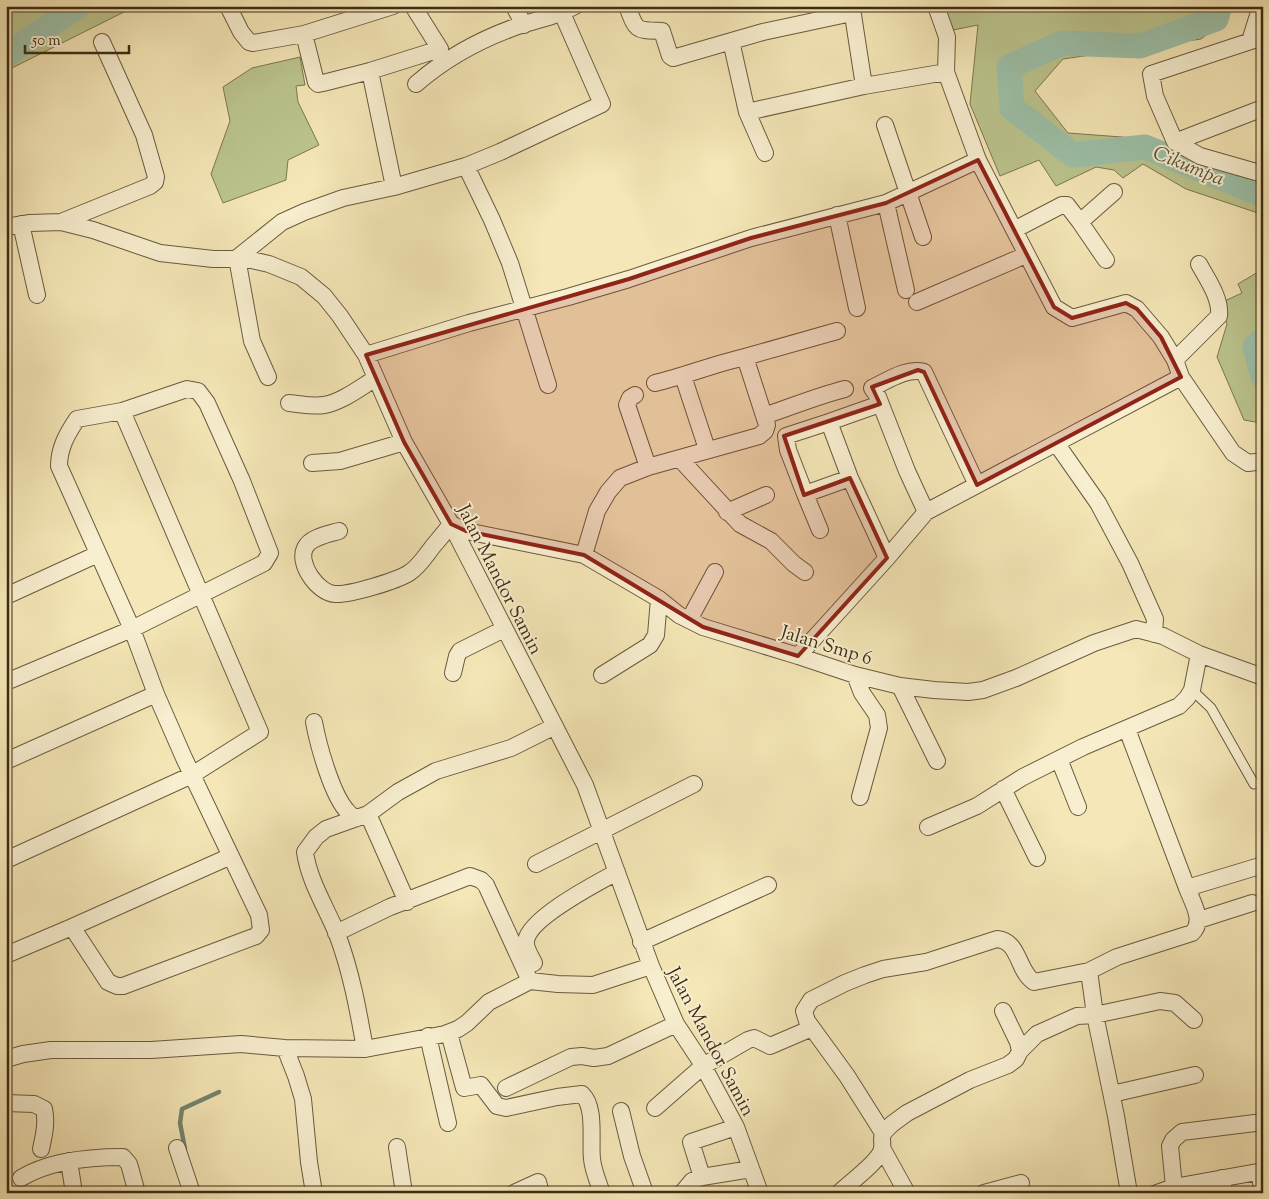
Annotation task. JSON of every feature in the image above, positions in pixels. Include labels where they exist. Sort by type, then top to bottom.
[{"type":"street","points":[[228,6],[241,32],[249,42],[257,43],[304,34],[386,7]]},
{"type":"street","points":[[304,34],[318,84],[370,71],[440,49],[413,6]]},
{"type":"street","points":[[514,6],[524,24]]},
{"type":"street","points":[[627,6],[635,27],[640,30],[662,31],[670,56],[673,58],[732,41],[846,14],[853,15],[864,86]]},
{"type":"street","points":[[936,6],[947,37],[946,72],[978,160],[1054,307],[1072,318],[1126,303],[1137,309],[1161,337],[1175,360],[1181,377],[1233,453],[1248,463],[1263,461]]},
{"type":"street","points":[[1261,6],[1256,39],[1151,74],[1154,96],[1175,142],[1200,156],[1263,174]]},
{"type":"street","points":[[268,377],[251,335],[237,258],[282,222],[343,198],[381,188],[394,187],[466,166],[602,104],[569,10],[524,24],[484,40],[448,59],[416,84]]},
{"type":"street","points":[[732,41],[747,112],[765,152]]},
{"type":"street","points":[[61,222],[150,186],[155,182],[156,177],[144,135],[102,42]]},
{"type":"street","points":[[370,71],[394,187]]},
{"type":"street","points":[[747,112],[864,86],[946,72]]},
{"type":"street","points":[[1175,142],[1263,108]]},
{"type":"street","points":[[884,125],[923,237]]},
{"type":"street","points":[[366,355],[523,308],[629,279],[751,238],[886,203],[978,160]]},
{"type":"street","points":[[466,166],[510,263],[548,385]]},
{"type":"street","points":[[1080,222],[1114,192]]},
{"type":"street","points":[[886,203],[911,296],[1026,254]]},
{"type":"street","points":[[1014,230],[1062,205],[1067,205],[1106,260]]},
{"type":"street","points":[[837,215],[857,308]]},
{"type":"street","name":"Jalan Mandor Samin","points":[[13,225],[61,222],[93,230],[160,253],[214,259],[237,258],[269,264],[301,277],[324,296],[340,316],[366,355],[404,442],[452,524],[585,785],[651,966],[676,1024],[703,1066],[736,1127],[760,1193]]},
{"type":"street","points":[[13,225],[37,295]]},
{"type":"street","points":[[1175,360],[1219,316],[1220,309],[1214,292],[1199,264]]},
{"type":"street","points":[[655,383],[837,331]]},
{"type":"street","points":[[584,555],[597,511],[608,492],[620,478],[648,467],[739,443],[759,436],[765,431],[767,425],[745,356]]},
{"type":"street","points":[[926,512],[872,388],[910,371],[918,370],[924,372],[977,485]]},
{"type":"street","points":[[683,376],[707,450]]},
{"type":"street","points":[[798,656],[926,512],[1181,377]]},
{"type":"street","points":[[289,403],[309,406],[326,404],[341,398],[376,378]]},
{"type":"street","points":[[6,682],[132,629],[269,558],[270,553],[242,481],[207,403],[198,391],[187,389],[122,411],[77,419],[67,434],[61,449],[59,466],[132,629],[156,694],[192,775],[259,915],[261,930],[256,936],[123,986],[117,986],[108,982],[72,927]]},
{"type":"street","points":[[764,416],[824,394],[845,389]]},
{"type":"street","points":[[634,395],[630,398],[627,405],[648,467]]},
{"type":"street","points":[[820,530],[788,450],[786,436],[880,404]]},
{"type":"street","points":[[6,860],[192,775],[260,732],[122,411]]},
{"type":"street","points":[[830,422],[850,478],[887,558]]},
{"type":"street","points":[[312,463],[340,461],[404,442]]},
{"type":"street","points":[[1056,443],[1098,502],[1130,563],[1155,619],[1154,634]]},
{"type":"street","points":[[680,459],[727,512],[744,527],[771,541],[805,572]]},
{"type":"street","points":[[805,494],[850,478]]},
{"type":"street","points":[[727,512],[766,495]]},
{"type":"street","points":[[339,531],[312,540],[306,546],[304,555],[304,562],[315,584],[333,594],[361,591],[407,575],[426,558],[452,524]]},
{"type":"street","name":"Jalan Smp 6","points":[[452,524],[466,531],[584,555],[659,599],[679,615],[703,627],[798,656],[903,692],[984,690],[1016,678],[1094,643],[1136,629],[1163,636],[1199,654]]},
{"type":"street","points":[[6,596],[98,554]]},
{"type":"street","points":[[689,620],[715,572]]},
{"type":"street","points":[[602,675],[650,645],[656,635],[659,599]]},
{"type":"street","points":[[453,673],[460,651],[504,629]]},
{"type":"street","points":[[928,827],[977,806],[1023,777],[1059,759],[1178,706],[1187,698],[1192,690],[1199,654],[1263,676]]},
{"type":"street","points":[[855,675],[862,692],[877,715],[879,728],[860,797]]},
{"type":"street","points":[[903,692],[975,701]]},
{"type":"street","points":[[903,692],[937,761]]},
{"type":"street","points":[[6,762],[156,694]]},
{"type":"street","points":[[314,722],[320,752],[339,797],[348,813],[362,816]]},
{"type":"street","points":[[365,1049],[349,969],[336,933],[307,866],[305,852],[316,837],[326,829],[362,816],[436,770],[512,748],[555,726]]},
{"type":"street","points":[[907,1193],[882,1140],[846,1076],[812,1028],[804,1011],[811,1000],[845,983],[883,969],[926,962],[997,939],[1010,944],[1028,978],[1034,982],[1089,971],[1118,957],[1192,933],[1197,928],[1199,920],[1127,729]]},
{"type":"street","points":[[1059,759],[1078,807]]},
{"type":"street","points":[[536,864],[694,784]]},
{"type":"street","points":[[1003,789],[1037,858]]},
{"type":"street","points":[[362,816],[407,902]]},
{"type":"street","points":[[6,955],[231,856]]},
{"type":"street","points":[[1187,888],[1263,864]]},
{"type":"street","points":[[536,981],[526,945],[526,940],[534,926],[576,894],[617,872]]},
{"type":"street","points":[[336,933],[366,918],[470,876],[481,880],[486,885],[536,981]]},
{"type":"street","points":[[641,942],[768,885]]},
{"type":"street","points":[[1199,920],[1252,903]]},
{"type":"street","points":[[9,1053],[51,1050],[151,1050],[233,1044],[285,1048],[365,1049],[449,1033],[467,1023],[489,1002],[536,981],[593,985],[651,966]]},
{"type":"street","points":[[1089,971],[1095,1015],[1112,1094],[1129,1193]]},
{"type":"street","points":[[839,1193],[874,1161],[882,1140],[892,1124],[907,1113],[970,1080],[1008,1065],[1016,1059],[1020,1051],[1037,1034],[1077,1016],[1095,1015],[1160,1002],[1175,1003],[1194,1020]]},
{"type":"street","points":[[1003,1011],[1016,1037],[1020,1051]]},
{"type":"street","points":[[506,1088],[571,1057],[594,1058],[608,1056],[676,1024]]},
{"type":"street","points":[[655,1108],[703,1066],[748,1040],[754,1038],[770,1046],[812,1028]]},
{"type":"street","points":[[449,1033],[464,1088],[481,1085],[497,1106],[506,1108],[549,1098],[582,1094],[586,1098],[590,1114],[592,1160],[602,1193]]},
{"type":"street","points":[[428,1036],[448,1124]]},
{"type":"street","points":[[285,1048],[303,1099],[314,1193]]},
{"type":"street","points":[[1112,1094],[1195,1075]]},
{"type":"street","points":[[6,1103],[34,1104],[44,1109],[46,1117],[41,1149]]},
{"type":"street","points":[[621,1111],[632,1156],[645,1193]]},
{"type":"street","points":[[1176,1190],[1170,1150],[1171,1143],[1177,1135],[1192,1130],[1263,1122]]},
{"type":"street","points":[[702,1176],[691,1142],[736,1127]]},
{"type":"street","points":[[397,1147],[404,1193]]},
{"type":"street","points":[[177,1148],[192,1193]]},
{"type":"street","points":[[21,1178],[34,1170],[68,1161],[123,1157],[129,1164],[137,1193]]},
{"type":"street","points":[[68,1161],[74,1193]]},
{"type":"street","points":[[682,1193],[692,1181],[702,1176],[751,1169]]},
{"type":"street","points":[[1157,1193],[1223,1185],[1261,1171],[1262,1193]]},
{"type":"street","points":[[984,1193],[1022,1183]]},
{"type":"street","points":[[514,1193],[539,1187]]},
{"type":"lane","points":[[1192,690],[1212,708],[1254,784]]},
{"type":"highlighted area","points":[[978,160],[1054,307],[1072,318],[1126,303],[1137,309],[1161,337],[1181,377],[977,485],[924,372],[918,370],[872,387],[880,404],[784,436],[804,495],[850,478],[887,558],[798,656],[703,627],[584,555],[466,531],[451,524],[404,442],[366,355],[629,279],[751,238],[886,203]]},
{"type":"green space","points":[[6,6],[136,6],[6,71]]},
{"type":"green space","points":[[944,6],[1227,6],[1227,19],[1201,39],[1063,59],[1035,91],[1068,133],[1135,138],[1205,163],[1263,180],[1263,220],[1258,213],[1186,189],[1143,164],[1123,178],[1114,170],[1096,167],[1056,186],[1039,160],[1000,176],[970,104],[978,25],[953,30]]},
{"type":"green space","points":[[300,57],[305,85],[296,86],[298,102],[319,145],[288,160],[286,180],[223,203],[211,174],[230,121],[223,87],[252,68]]},
{"type":"green space","points":[[1263,269],[1263,428],[1261,423],[1244,420],[1217,357],[1227,324],[1220,303],[1242,293],[1238,284]]},
{"type":"waterway","name":"Cikumpa","points":[[6,55],[78,6]]},
{"type":"waterway","name":"Cikumpa","points":[[1220,6],[1216,19],[1140,46],[1062,43],[1009,67],[1012,108],[1073,155],[1145,147],[1263,195]]},
{"type":"waterway","name":"Cikumpa","points":[[1263,340],[1255,347],[1263,377]]},
{"type":"waterway","points":[[185,1149],[180,1123],[182,1109],[219,1092]]}]
